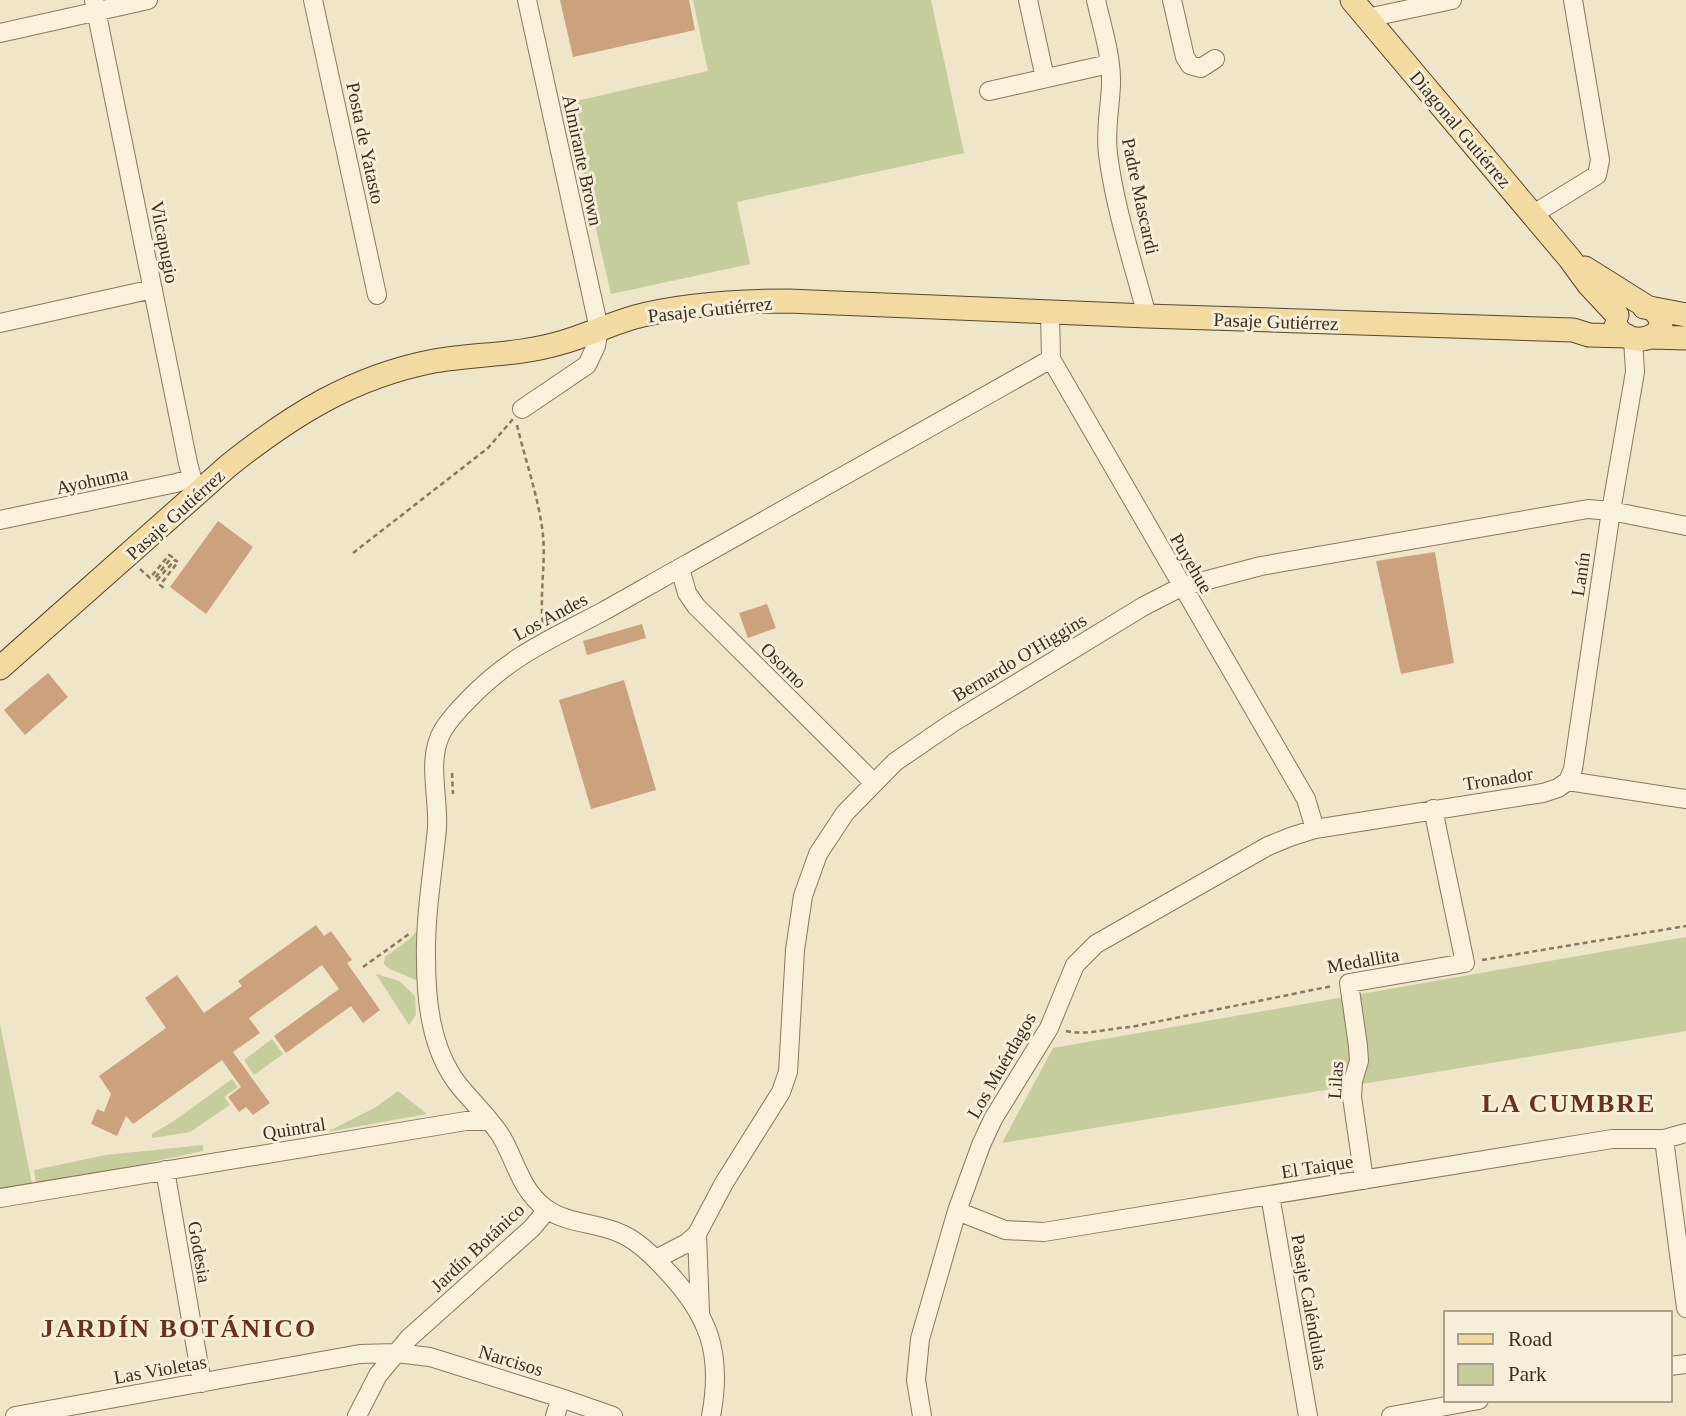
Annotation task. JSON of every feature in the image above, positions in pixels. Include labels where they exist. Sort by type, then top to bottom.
[{"type":"main road","name":"Diagonal Gutiérrez","points":[[1352,0],[1589,285],[1631,330]]},
{"type":"main road","name":"Diagonal Gutiérrez","points":[[1570,259],[1649,307]]},
{"type":"main road","name":"Pasaje Gutiérrez","points":[[0,668],[127,557],[197,484],[306,409],[345,389],[387,373],[432,362],[541,348],[650,314],[748,301],[1147,317],[1631,330],[1686,338]]},
{"type":"main road","points":[[1649,307],[1658,315],[1660,326],[1657,332],[1631,330],[1623,311],[1649,307],[1686,315]]},
{"type":"street","points":[[0,33],[95,6],[148,0]]},
{"type":"street","name":"Posta de Yatasto","points":[[313,0],[377,295]]},
{"type":"street","name":"Almirante Brown","points":[[527,0],[598,329]]},
{"type":"street","points":[[1028,0],[1045,78]]},
{"type":"street","name":"Padre Mascardi","points":[[1096,0],[1111,84],[1106,130],[1108,156],[1147,317]]},
{"type":"street","points":[[1172,0],[1185,57],[1190,65],[1201,68],[1215,60]]},
{"type":"street","points":[[1367,18],[1452,0]]},
{"type":"street","points":[[1532,215],[1597,175],[1600,160],[1573,0]]},
{"type":"street","name":"Vilcapugio","points":[[95,6],[153,289],[197,484]]},
{"type":"street","points":[[989,91],[1109,64]]},
{"type":"street","points":[[0,323],[153,289]]},
{"type":"street","name":"Puyehue","points":[[1050,313],[1051,359],[1306,799],[1315,830]]},
{"type":"street","points":[[522,409],[587,365],[596,346],[598,329]]},
{"type":"street","name":"Lanín","points":[[1568,781],[1573,769],[1611,510],[1635,372],[1642,361],[1631,330]]},
{"type":"street","name":"Los Andes","points":[[488,1121],[450,1072],[436,1039],[426,990],[425,934],[437,824],[435,762],[437,743],[445,727],[485,682],[508,663],[1051,359]]},
{"type":"street","name":"Ayohuma","points":[[0,520],[176,483],[197,484]]},
{"type":"street","name":"Bernardo O'Higgins","points":[[656,1259],[671,1253],[697,1234],[724,1183],[781,1092],[788,1072],[796,950],[803,896],[818,854],[845,813],[895,762],[952,723],[1144,606],[1181,587],[1261,566],[1588,509],[1611,510],[1686,526]]},
{"type":"street","name":"Osorno","points":[[680,568],[687,593],[695,606],[873,782]]},
{"type":"street","points":[[1568,781],[1686,799]]},
{"type":"street","name":"Tronador","points":[[1315,830],[1543,793],[1568,781]]},
{"type":"street","points":[[1433,809],[1465,963]]},
{"type":"street","name":"Los Muérdagos","points":[[922,1416],[916,1380],[920,1339],[957,1211],[993,1119],[1049,1028],[1075,965],[1096,944],[1268,846],[1315,830]]},
{"type":"street","name":"Medallita","points":[[1349,983],[1465,963]]},
{"type":"street","name":"Lilas","points":[[1349,983],[1359,1061],[1352,1097],[1364,1180]]},
{"type":"street","name":"Quintral","points":[[0,1198],[466,1121],[488,1121]]},
{"type":"street","points":[[488,1121],[498,1131],[509,1151],[520,1180],[533,1198],[547,1210]]},
{"type":"street","name":"El Taique","points":[[957,1211],[1005,1230],[1044,1233],[1612,1139],[1664,1139],[1686,1133]]},
{"type":"street","points":[[1664,1139],[1686,1308]]},
{"type":"street","name":"Godesia","points":[[165,1170],[202,1383]]},
{"type":"street","name":"Pasaje Caléndulas","points":[[1270,1195],[1308,1416]]},
{"type":"street","name":"Jardín Botánico","points":[[357,1416],[378,1375],[409,1338],[532,1228],[547,1210],[569,1220],[622,1233],[656,1259],[700,1312],[713,1350],[715,1374],[711,1416]]},
{"type":"street","points":[[697,1234],[700,1312]]},
{"type":"street","name":"Las Violetas","points":[[15,1416],[360,1354],[396,1353]]},
{"type":"street","name":"Narcisos","points":[[396,1353],[430,1357],[613,1416]]},
{"type":"street","points":[[555,1416],[561,1398]]},
{"type":"street","points":[[1391,1416],[1468,1402]]},
{"type":"path","points":[[353,553],[488,448],[522,409]]},
{"type":"path","points":[[522,409],[517,425],[542,526],[545,560],[540,601],[545,641]]},
{"type":"path","points":[[150,578],[169,555],[172,557],[155,578],[157,580],[175,560],[178,562],[160,585]]},
{"type":"path","points":[[127,557],[164,588]]},
{"type":"path","points":[[452,771],[453,804]]},
{"type":"path","points":[[363,967],[408,935],[428,914]]},
{"type":"path","points":[[1465,963],[1686,926]]},
{"type":"path","name":"Medallita","points":[[1049,1028],[1085,1033],[1131,1027],[1349,983]]},
{"type":"green space","points":[[693,0],[931,0],[964,153],[737,202],[750,264],[611,294],[567,103],[708,71]]},
{"type":"green space","points":[[422,924],[418,981],[384,964],[385,957],[411,938]]},
{"type":"green space","points":[[1686,937],[1686,1031],[1002,1143],[1053,1048]]},
{"type":"green space","points":[[376,974],[399,981],[415,996],[416,1015],[409,1025]]},
{"type":"green space","points":[[0,1024],[32,1184],[0,1189]]},
{"type":"green space","points":[[272,1039],[283,1054],[254,1075],[244,1060]]},
{"type":"green space","points":[[232,1079],[238,1087],[224,1097],[230,1105],[190,1132],[152,1138],[152,1134]]},
{"type":"green space","points":[[398,1091],[427,1114],[327,1132],[376,1107]]},
{"type":"green space","points":[[203,1145],[203,1151],[67,1180],[36,1183],[34,1170],[106,1155]]},
{"type":"building","points":[[560,0],[689,0],[695,30],[573,57]]},
{"type":"building","points":[[218,521],[253,547],[206,614],[170,587]]},
{"type":"building","points":[[1435,552],[1454,663],[1401,674],[1376,561]]},
{"type":"building","points":[[767,604],[776,628],[748,638],[739,613]]},
{"type":"building","points":[[642,624],[646,638],[587,655],[583,641]]},
{"type":"building","points":[[48,673],[68,697],[25,735],[4,710]]},
{"type":"building","points":[[624,680],[656,790],[591,809],[559,700]]},
{"type":"building","points":[[316,925],[324,936],[331,931],[352,960],[347,963],[380,1010],[363,1023],[351,1006],[286,1053],[274,1036],[339,989],[322,965],[249,1018],[260,1033],[233,1052],[270,1103],[253,1115],[246,1107],[239,1112],[228,1097],[241,1087],[222,1060],[133,1124],[126,1116],[117,1136],[91,1124],[97,1109],[104,1112],[111,1094],[99,1076],[166,1028],[145,998],[177,975],[204,1013],[242,986],[238,981]]},
{"type":"district","name":"LA CUMBRE","points":[[1569,1103]]},
{"type":"district","name":"JARDÍN BOTÁNICO","points":[[179,1328]]}]
